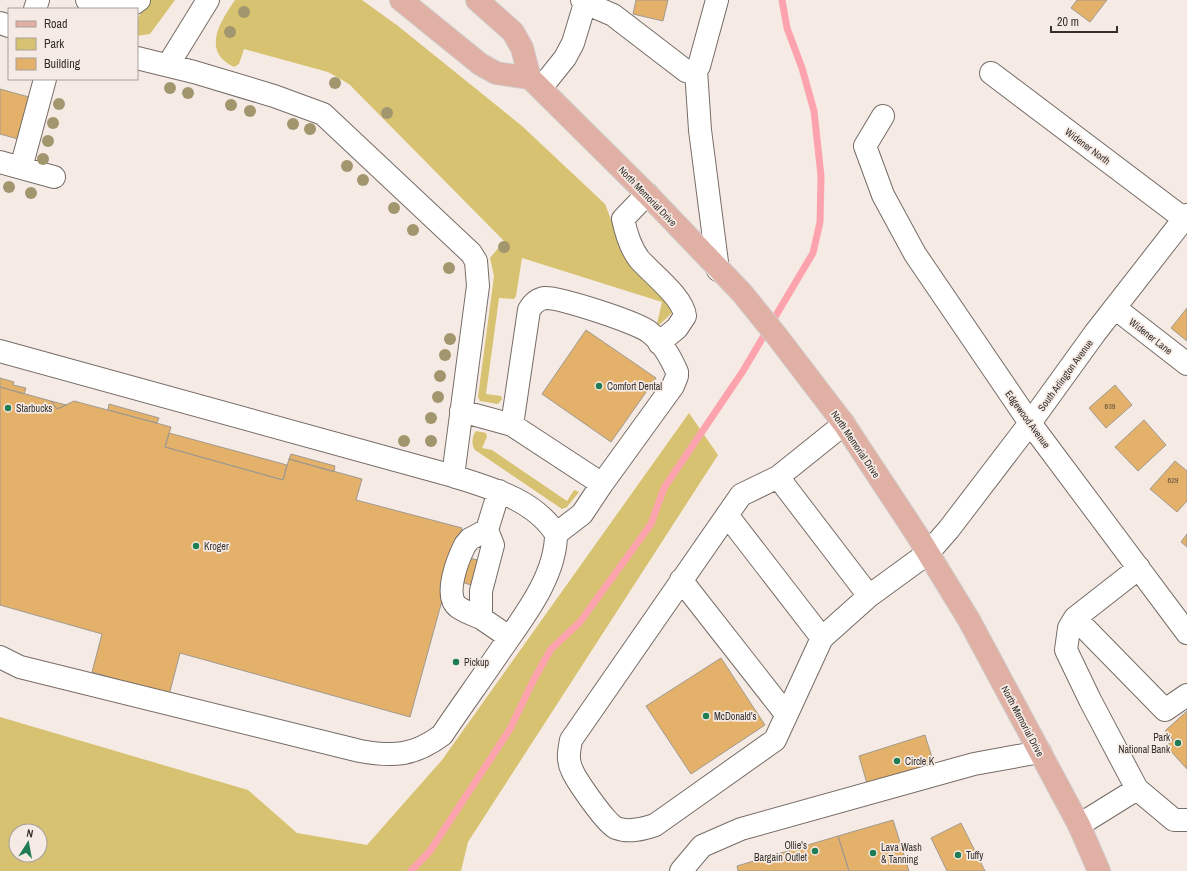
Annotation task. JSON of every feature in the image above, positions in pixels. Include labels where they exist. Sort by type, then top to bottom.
[{"type":"main road","points":[[401,0],[480,64],[496,73],[536,83]]},
{"type":"main road","points":[[477,0],[513,32],[522,48],[536,83]]},
{"type":"main road","name":"North Memorial Drive","points":[[536,83],[647,194],[718,270],[742,293],[844,424],[970,620],[1079,825],[1099,871]]},
{"type":"street","points":[[86,0],[108,6],[123,7],[139,0]]},
{"type":"street","points":[[168,66],[208,0]]},
{"type":"street","points":[[717,0],[699,66],[696,70],[700,130],[718,270]]},
{"type":"street","points":[[536,83],[565,58],[573,43],[584,1],[615,7],[686,71],[691,72],[696,70]]},
{"type":"street","points":[[138,58],[274,96],[323,114],[467,249],[476,261],[478,286],[453,476]]},
{"type":"street","name":"Widener North","points":[[991,73],[1186,219]]},
{"type":"street","points":[[21,168],[45,80]]},
{"type":"street","name":"Edgewood Avenue","points":[[883,116],[865,146],[883,195],[915,254],[1030,423],[1187,633]]},
{"type":"street","points":[[0,162],[54,177]]},
{"type":"street","points":[[647,194],[623,219],[626,233],[630,245],[639,258],[682,305],[685,316],[677,328],[659,343]]},
{"type":"street","name":"South Arlington Avenue","points":[[822,638],[869,596],[928,553],[949,529],[1115,308],[1186,219]]},
{"type":"street","points":[[0,657],[20,667],[112,691],[360,751],[381,755],[395,755],[429,745],[442,735],[509,637],[543,581],[554,550],[556,534],[582,514],[673,386],[678,376],[674,365],[659,343],[649,332],[634,324],[552,299],[537,301],[532,305],[528,319],[512,425]]},
{"type":"street","name":"Widener Lane","points":[[1115,308],[1187,364]]},
{"type":"street","points":[[0,352],[453,476],[499,491],[540,515],[556,534]]},
{"type":"street","points":[[461,411],[512,425],[602,484]]},
{"type":"street","points":[[727,515],[822,638],[775,740],[655,825],[640,830],[615,828],[606,821],[572,770],[568,754],[571,740],[681,580],[741,495],[778,477],[844,424]]},
{"type":"street","points":[[778,477],[869,596]]},
{"type":"street","points":[[481,618],[480,591],[493,545],[487,530],[499,491]]},
{"type":"street","points":[[487,530],[470,539],[465,545],[451,588],[452,600],[458,607],[481,618],[509,637]]},
{"type":"street","points":[[1139,568],[1075,618],[1069,628],[1066,650],[1090,700],[1137,789],[1174,820],[1187,820]]},
{"type":"street","points":[[681,580],[786,714]]},
{"type":"street","points":[[1075,618],[1165,710],[1187,695]]},
{"type":"street","points":[[681,871],[702,846],[741,828],[974,764],[1040,752]]},
{"type":"street","points":[[1079,825],[1137,789]]},
{"type":"green space","points":[[148,0],[175,0],[150,34],[138,36],[138,18]]},
{"type":"green space","points":[[235,0],[362,0],[398,26],[522,126],[605,204],[622,248],[674,311],[659,325],[657,324],[662,302],[522,258],[516,296],[514,299],[499,298],[486,394],[501,396],[502,399],[498,404],[480,401],[478,397],[494,276],[490,258],[504,241],[349,84],[328,72],[244,49],[239,64],[234,67],[224,60],[218,53],[216,36],[219,27]]},
{"type":"green space","points":[[689,413],[718,455],[468,842],[461,871],[0,871],[0,717],[248,790],[297,833],[367,845],[442,760]]},
{"type":"green space","points":[[476,431],[486,433],[487,437],[482,448],[492,450],[567,501],[574,490],[579,492],[567,507],[562,509],[475,450],[472,440]]},
{"type":"building","points":[[636,0],[668,0],[663,21],[633,14]]},
{"type":"building","points":[[1077,0],[1107,0],[1090,22],[1071,8]]},
{"type":"building","points":[[0,89],[36,99],[25,141],[0,134]]},
{"type":"building","points":[[1187,308],[1187,341],[1171,328]]},
{"type":"building","name":"Comfort Dental","points":[[586,330],[656,378],[611,442],[542,394]]},
{"type":"building","points":[[0,378],[14,382],[13,385],[26,388],[24,394],[0,387]]},
{"type":"building","points":[[1115,385],[1132,405],[1106,428],[1089,408]]},
{"type":"building","points":[[0,387],[51,401],[57,409],[74,401],[171,427],[165,447],[283,480],[289,459],[362,479],[356,500],[462,528],[410,717],[180,653],[169,695],[92,672],[102,634],[0,605]]},
{"type":"building","points":[[51,401],[66,405],[57,409]]},
{"type":"building","points":[[109,404],[159,418],[157,423],[108,410]]},
{"type":"building","points":[[1144,420],[1166,445],[1138,471],[1115,447]]},
{"type":"building","points":[[169,433],[287,465],[283,480],[165,447]]},
{"type":"building","points":[[291,454],[335,466],[334,472],[289,459]]},
{"type":"building","points":[[1175,461],[1187,471],[1187,501],[1177,512],[1150,489]]},
{"type":"building","points":[[1187,534],[1187,547],[1181,542]]},
{"type":"building","points":[[455,554],[481,561],[474,586],[449,578]]},
{"type":"building","name":"McDonald's","points":[[721,658],[765,725],[691,774],[646,706]]},
{"type":"building","name":"Park National Bank","points":[[1187,711],[1187,769],[1166,746],[1173,740],[1165,731]]},
{"type":"building","name":"Circle K","points":[[925,735],[935,767],[868,787],[859,756]]},
{"type":"building","name":"Lava Wash & Tanning","points":[[893,820],[909,871],[849,871],[838,836]]},
{"type":"building","name":"Tuffy","points":[[961,823],[985,871],[947,871],[931,838]]},
{"type":"building","name":"Ollie's Bargain Outlet","points":[[838,836],[849,871],[738,871],[737,866]]},
{"type":"waterway","points":[[411,871],[430,851],[510,729],[534,679],[551,649],[580,622],[651,524],[664,488],[743,371],[813,253],[820,222],[821,176],[814,111],[802,68],[787,28],[782,0]]},
{"type":"place","name":"Comfort Dental","points":[[599,386]]},
{"type":"place","name":"Starbucks","points":[[8,408]]},
{"type":"place","name":"Kroger","points":[[196,546]]},
{"type":"place","name":"Pickup","points":[[456,662]]},
{"type":"place","name":"McDonald's","points":[[706,716]]},
{"type":"place","name":"Park National Bank","points":[[1178,743]]},
{"type":"place","name":"Circle K","points":[[897,761]]},
{"type":"place","name":"Ollie's Bargain Outlet","points":[[815,851]]},
{"type":"place","name":"Lava Wash & Tanning","points":[[873,853]]},
{"type":"place","name":"Tuffy","points":[[958,855]]}]
